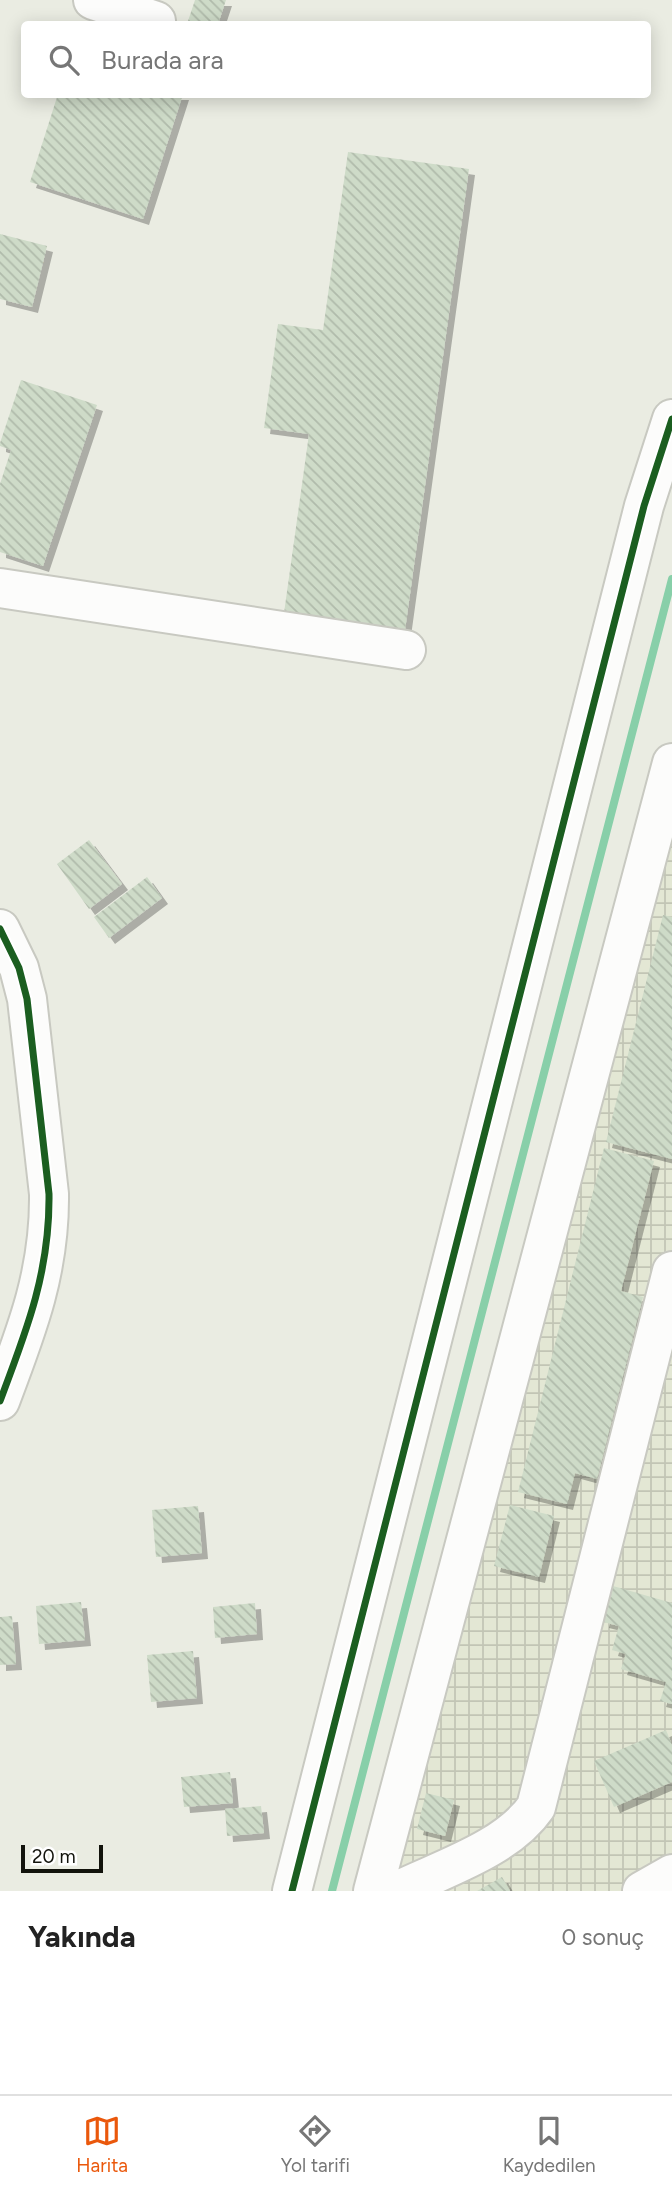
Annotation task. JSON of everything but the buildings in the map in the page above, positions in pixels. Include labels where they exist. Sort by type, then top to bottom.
[{"type":"street","points":[[93,0],[153,21]]},
{"type":"street","points":[[292,1891],[640,520],[672,419]]},
{"type":"street","points":[[0,588],[407,650]]},
{"type":"street","points":[[373,1891],[672,763]]},
{"type":"street","points":[[0,929],[19,968],[27,999],[49,1194],[49,1222],[39,1293],[0,1401]]},
{"type":"street","points":[[397,1891],[504,1840],[526,1821],[536,1807],[672,1272]]},
{"type":"street","points":[[642,1891],[672,1874]]},
{"type":"shaded area","points":[[672,763],[672,1891],[373,1891]]},
{"type":"waterway","points":[[332,1891],[672,579]]},
{"type":"cycle path","points":[[292,1891],[644,506],[672,419]]},
{"type":"cycle path","points":[[0,929],[19,968],[27,999],[49,1194],[46,1249],[41,1275],[28,1325],[0,1401]]}]
